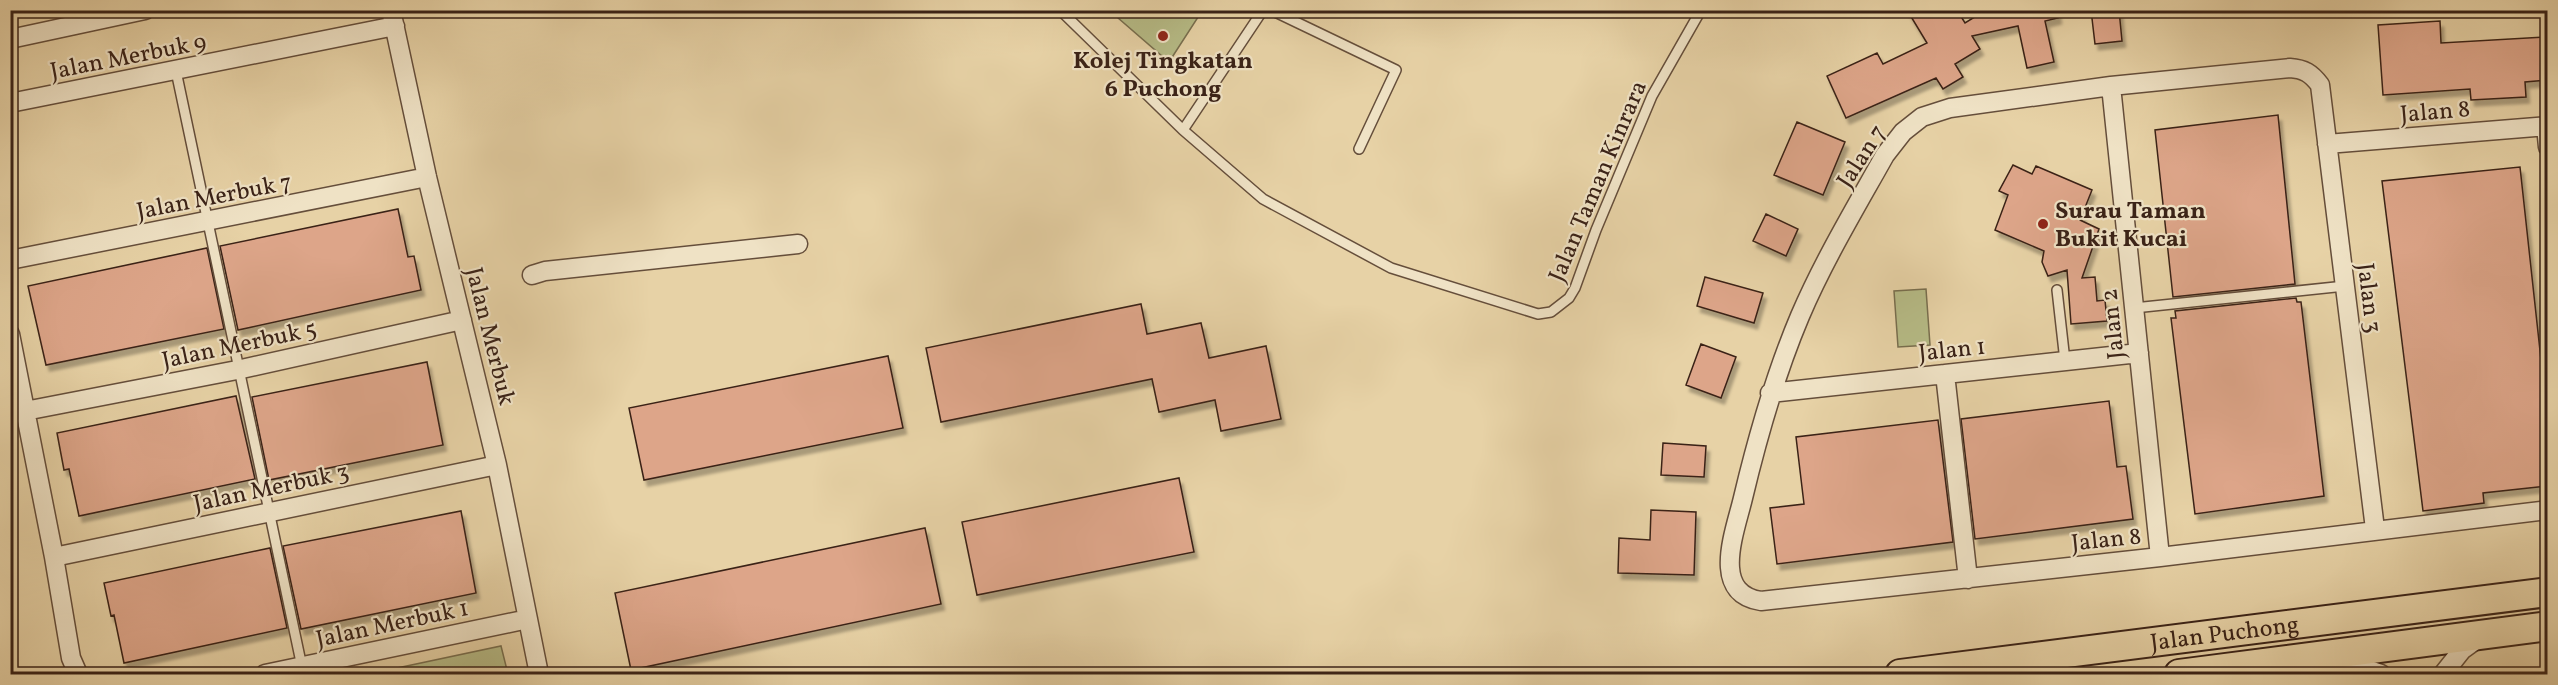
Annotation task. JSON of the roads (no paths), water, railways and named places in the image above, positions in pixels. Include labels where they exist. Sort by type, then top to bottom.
[{"type":"main road","name":"Jalan Puchong","points":[[1900,675],[2547,592]]},
{"type":"main road","name":"Jalan Puchong","points":[[2179,675],[2547,626]]},
{"type":"street","points":[[10,39],[145,10]]},
{"type":"street","name":"Jalan Merbuk 9","points":[[10,104],[176,71],[393,18]]},
{"type":"street","name":"Jalan Merbuk","points":[[393,18],[427,177],[497,465],[539,675]]},
{"type":"street","name":"Jalan 7","points":[[1736,528],[1770,393],[1801,314],[1885,155],[1903,132],[1922,117],[1950,108],[2111,86],[2290,68],[2302,69],[2312,75]]},
{"type":"street","name":"Jalan 3","points":[[2312,75],[2320,85],[2374,529]]},
{"type":"street","name":"Jalan 2","points":[[2111,86],[2160,557]]},
{"type":"street","points":[[2546,126],[2547,147]]},
{"type":"street","name":"Jalan 8","points":[[2327,144],[2546,126]]},
{"type":"street","name":"Jalan Merbuk 7","points":[[10,260],[427,177]]},
{"type":"street","points":[[532,275],[798,244]]},
{"type":"street","name":"Jalan Merbuk 5","points":[[25,411],[237,370],[462,320]]},
{"type":"street","points":[[10,333],[54,557],[71,658],[78,675]]},
{"type":"street","name":"Jalan 1","points":[[1770,393],[2139,353]]},
{"type":"street","points":[[1945,374],[1968,579]]},
{"type":"street","name":"Jalan Merbuk 3","points":[[54,557],[497,465]]},
{"type":"street","name":"Jalan 8","points":[[1736,528],[1730,574],[1735,589],[1746,599],[1767,601],[2160,557],[2374,529],[2547,510]]},
{"type":"street","name":"Jalan Merbuk 1","points":[[265,675],[528,619]]},
{"type":"street","points":[[2443,675],[2462,650],[2484,634]]},
{"type":"street","points":[[2322,656],[2346,660],[2380,675]]},
{"type":"lane","name":"Jalan Taman Kinrara","points":[[1060,10],[1183,130],[1263,199],[1391,268],[1538,314],[1551,312],[1569,298],[1575,288],[1600,220],[1652,96],[1701,10]]},
{"type":"lane","points":[[1183,130],[1263,10]]},
{"type":"lane","points":[[1270,10],[1396,70],[1359,149]]},
{"type":"lane","points":[[176,71],[237,370],[270,512],[302,667]]},
{"type":"lane","points":[[2134,308],[2345,286]]},
{"type":"lane","points":[[2057,290],[2065,361]]},
{"type":"place","name":"Kolej Tingkatan 6 Puchong","points":[[1163,36]]},
{"type":"place","name":"Surau Taman Bukit Kucai","points":[[2043,224]]}]
